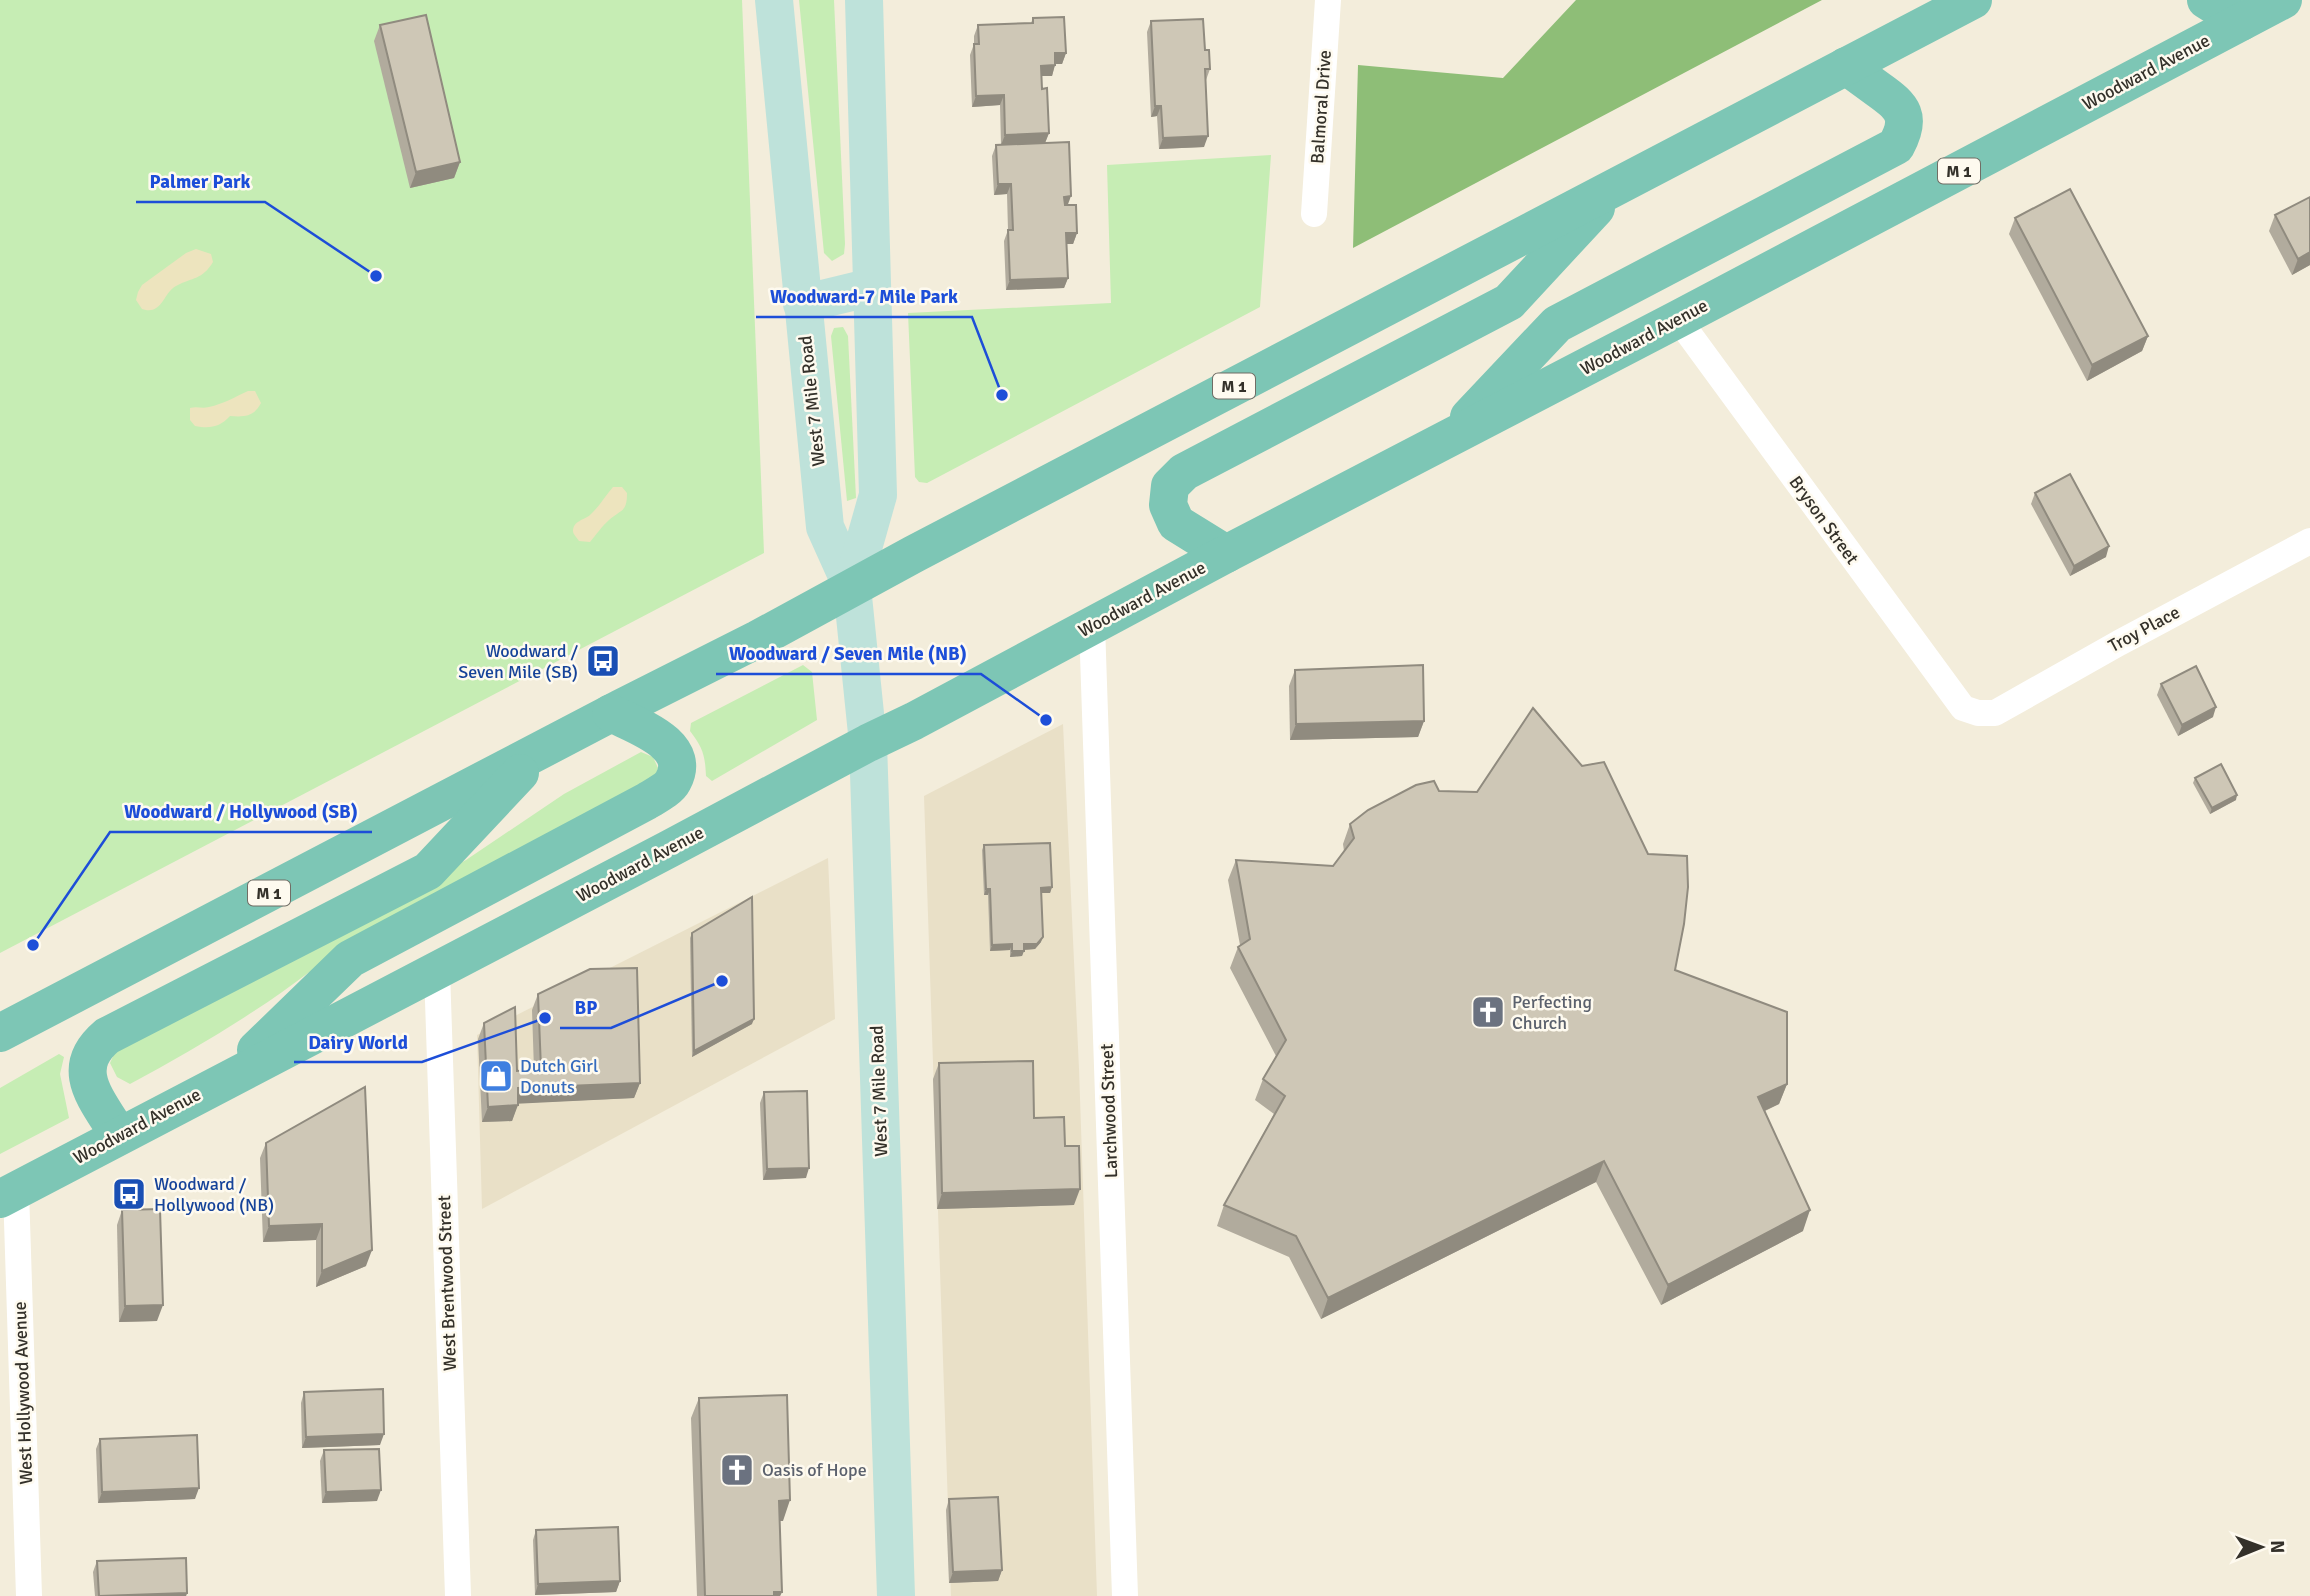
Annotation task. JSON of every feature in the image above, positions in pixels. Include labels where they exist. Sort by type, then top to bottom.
[{"type":"main road","name":"West 7 Mile Road","points":[[774,0],[825,527],[852,587],[868,743],[896,1596]]},
{"type":"main road","name":"West 7 Mile Road","points":[[852,587],[877,495],[864,0]]},
{"type":"main road","name":"M 1","points":[[0,1033],[611,713],[758,639],[852,587],[1973,0]]},
{"type":"main road","points":[[2206,0],[2241,22]]},
{"type":"main road","name":"Woodward Avenue","points":[[8,1194],[868,743],[915,721],[1226,554],[2283,0]]},
{"type":"main road","points":[[1448,439],[1557,324],[1896,146],[1904,132],[1904,116],[1896,102],[1846,66]]},
{"type":"main road","points":[[1226,554],[1176,523],[1168,506],[1170,486],[1184,472],[1509,302],[1617,186]]},
{"type":"main road","points":[[802,304],[872,287]]},
{"type":"main road","points":[[227,1078],[350,959],[628,812],[672,784],[678,766],[673,750],[662,739],[611,713]]},
{"type":"main road","points":[[119,1136],[92,1090],[88,1078],[86,1066],[97,1045],[119,1030],[428,871],[538,752]]},
{"type":"street","name":"Balmoral Drive","points":[[1314,214],[1328,0]]},
{"type":"street","name":"Bryson Street","points":[[1678,319],[1964,708],[1978,713]]},
{"type":"street","name":"Troy Place","points":[[1978,713],[1995,713],[2310,541]]},
{"type":"street","name":"Larchwood Street","points":[[1092,625],[1125,1596]]},
{"type":"street","name":"West Brentwood Street","points":[[437,971],[458,1596]]},
{"type":"street","name":"West Hollywood Avenue","points":[[8,1194],[29,1596]]},
{"type":"shaded area","points":[[1063,724],[1079,1069],[1097,1596],[951,1596],[924,796]]},
{"type":"shaded area","points":[[828,858],[835,1019],[482,1209],[477,1035]]},
{"type":"green space","points":[[0,0],[742,0],[764,553],[0,953]]},
{"type":"green space","points":[[799,0],[834,0],[845,244],[844,254],[832,261],[824,253]]},
{"type":"green space","points":[[1576,0],[1822,0],[1353,248],[1358,65],[1503,78]]},
{"type":"green space","points":[[1271,155],[1260,307],[927,483],[919,482],[915,477],[908,313],[1111,303],[1107,165]]},
{"type":"green space","points":[[843,327],[848,336],[856,498],[847,501],[831,336],[834,328]]},
{"type":"green space","points":[[803,665],[812,672],[817,720],[712,781],[706,776],[704,757],[690,731],[691,723]]},
{"type":"green space","points":[[641,752],[653,757],[658,768],[656,782],[308,973],[244,1018],[130,1084],[117,1077],[110,1063],[116,1050],[466,860],[564,794]]},
{"type":"green space","points":[[59,1054],[64,1057],[60,1074],[69,1118],[0,1154],[0,1088]]},
{"type":"sand","points":[[196,249],[211,254],[213,262],[209,268],[201,275],[172,289],[158,307],[142,309],[136,300],[142,285],[186,253]]},
{"type":"sand","points":[[248,391],[255,391],[261,403],[252,414],[230,416],[222,423],[210,427],[195,426],[190,420],[190,408],[214,406]]},
{"type":"sand","points":[[613,487],[622,487],[627,493],[625,507],[606,522],[590,542],[579,541],[573,528],[593,512]]},
{"type":"building","points":[[426,15],[460,162],[416,172],[380,25]]},
{"type":"building","points":[[1064,17],[1066,53],[1055,53],[1055,65],[1041,66],[1042,89],[1047,88],[1049,133],[1005,135],[1004,95],[976,96],[974,44],[979,44],[978,25],[1033,23],[1033,18]]},
{"type":"building","points":[[1203,19],[1205,50],[1209,50],[1210,69],[1205,69],[1208,136],[1163,138],[1161,106],[1155,106],[1151,21]]},
{"type":"building","points":[[1069,142],[1071,196],[1064,197],[1065,205],[1076,205],[1077,233],[1066,233],[1068,278],[1010,280],[1008,230],[1013,230],[1011,184],[998,184],[996,145]]},
{"type":"building","points":[[2070,189],[2148,336],[2092,365],[2015,218]]},
{"type":"building","points":[[2310,197],[2310,252],[2298,259],[2275,215]]},
{"type":"building","points":[[2070,474],[2109,546],[2074,566],[2035,493]]},
{"type":"building","points":[[1423,665],[1424,721],[1296,724],[1295,670]]},
{"type":"building","points":[[2196,666],[2216,707],[2182,725],[2161,684]]},
{"type":"building","name":"Perfecting Church","points":[[1533,708],[1582,766],[1604,762],[1648,854],[1687,856],[1688,887],[1675,970],[1787,1012],[1787,1084],[1758,1097],[1810,1210],[1668,1285],[1604,1161],[1328,1298],[1296,1236],[1224,1205],[1285,1096],[1263,1079],[1286,1040],[1238,947],[1250,939],[1236,860],[1333,866],[1354,838],[1350,824],[1368,810],[1416,785],[1434,781],[1439,791],[1477,792]]},
{"type":"building","points":[[2221,764],[2237,795],[2212,808],[2195,778]]},
{"type":"building","points":[[1050,843],[1052,887],[1041,888],[1043,937],[1037,944],[1024,944],[1024,951],[1012,951],[1012,944],[992,945],[990,889],[986,889],[984,845]]},
{"type":"building","points":[[752,897],[754,1019],[694,1051],[692,933]]},
{"type":"building","points":[[637,968],[640,1083],[518,1088],[518,1105],[488,1107],[484,1023],[515,1007],[517,1071],[541,1069],[538,994],[590,969]]},
{"type":"building","points":[[1033,1061],[1034,1118],[1064,1117],[1065,1146],[1079,1146],[1080,1189],[942,1193],[939,1063]]},
{"type":"building","points":[[365,1087],[372,1250],[322,1271],[322,1224],[269,1226],[266,1143]]},
{"type":"building","points":[[807,1091],[809,1168],[767,1169],[764,1092]]},
{"type":"building","points":[[160,1209],[163,1305],[125,1306],[122,1210]]},
{"type":"building","points":[[383,1389],[384,1434],[306,1437],[304,1392]]},
{"type":"building","name":"Oasis of Hope","points":[[787,1395],[790,1500],[779,1501],[782,1592],[774,1592],[774,1596],[705,1596],[699,1398]]},
{"type":"building","points":[[197,1435],[199,1488],[102,1492],[100,1439]]},
{"type":"building","points":[[379,1449],[381,1490],[326,1492],[324,1450]]},
{"type":"building","points":[[998,1497],[1002,1570],[953,1572],[949,1499]]},
{"type":"building","points":[[618,1527],[620,1581],[538,1584],[536,1530]]},
{"type":"building","points":[[186,1558],[187,1593],[99,1596],[97,1561]]},
{"type":"place","name":"Palmer Park","points":[[376,276]]},
{"type":"place","name":"Woodward-7 Mile Park","points":[[1002,395]]},
{"type":"place","name":"Woodward / Seven Mile (SB)","points":[[603,661]]},
{"type":"place","name":"Woodward / Seven Mile (NB)","points":[[1046,720]]},
{"type":"place","name":"Woodward / Hollywood (SB)","points":[[33,945]]},
{"type":"place","name":"BP","points":[[722,981]]},
{"type":"place","name":"Perfecting Church","points":[[1488,1012]]},
{"type":"place","name":"Dairy World","points":[[545,1018]]},
{"type":"place","name":"Dutch Girl Donuts","points":[[496,1076]]},
{"type":"place","name":"Woodward / Hollywood (NB)","points":[[129,1194]]},
{"type":"place","name":"Oasis of Hope","points":[[737,1470]]}]
